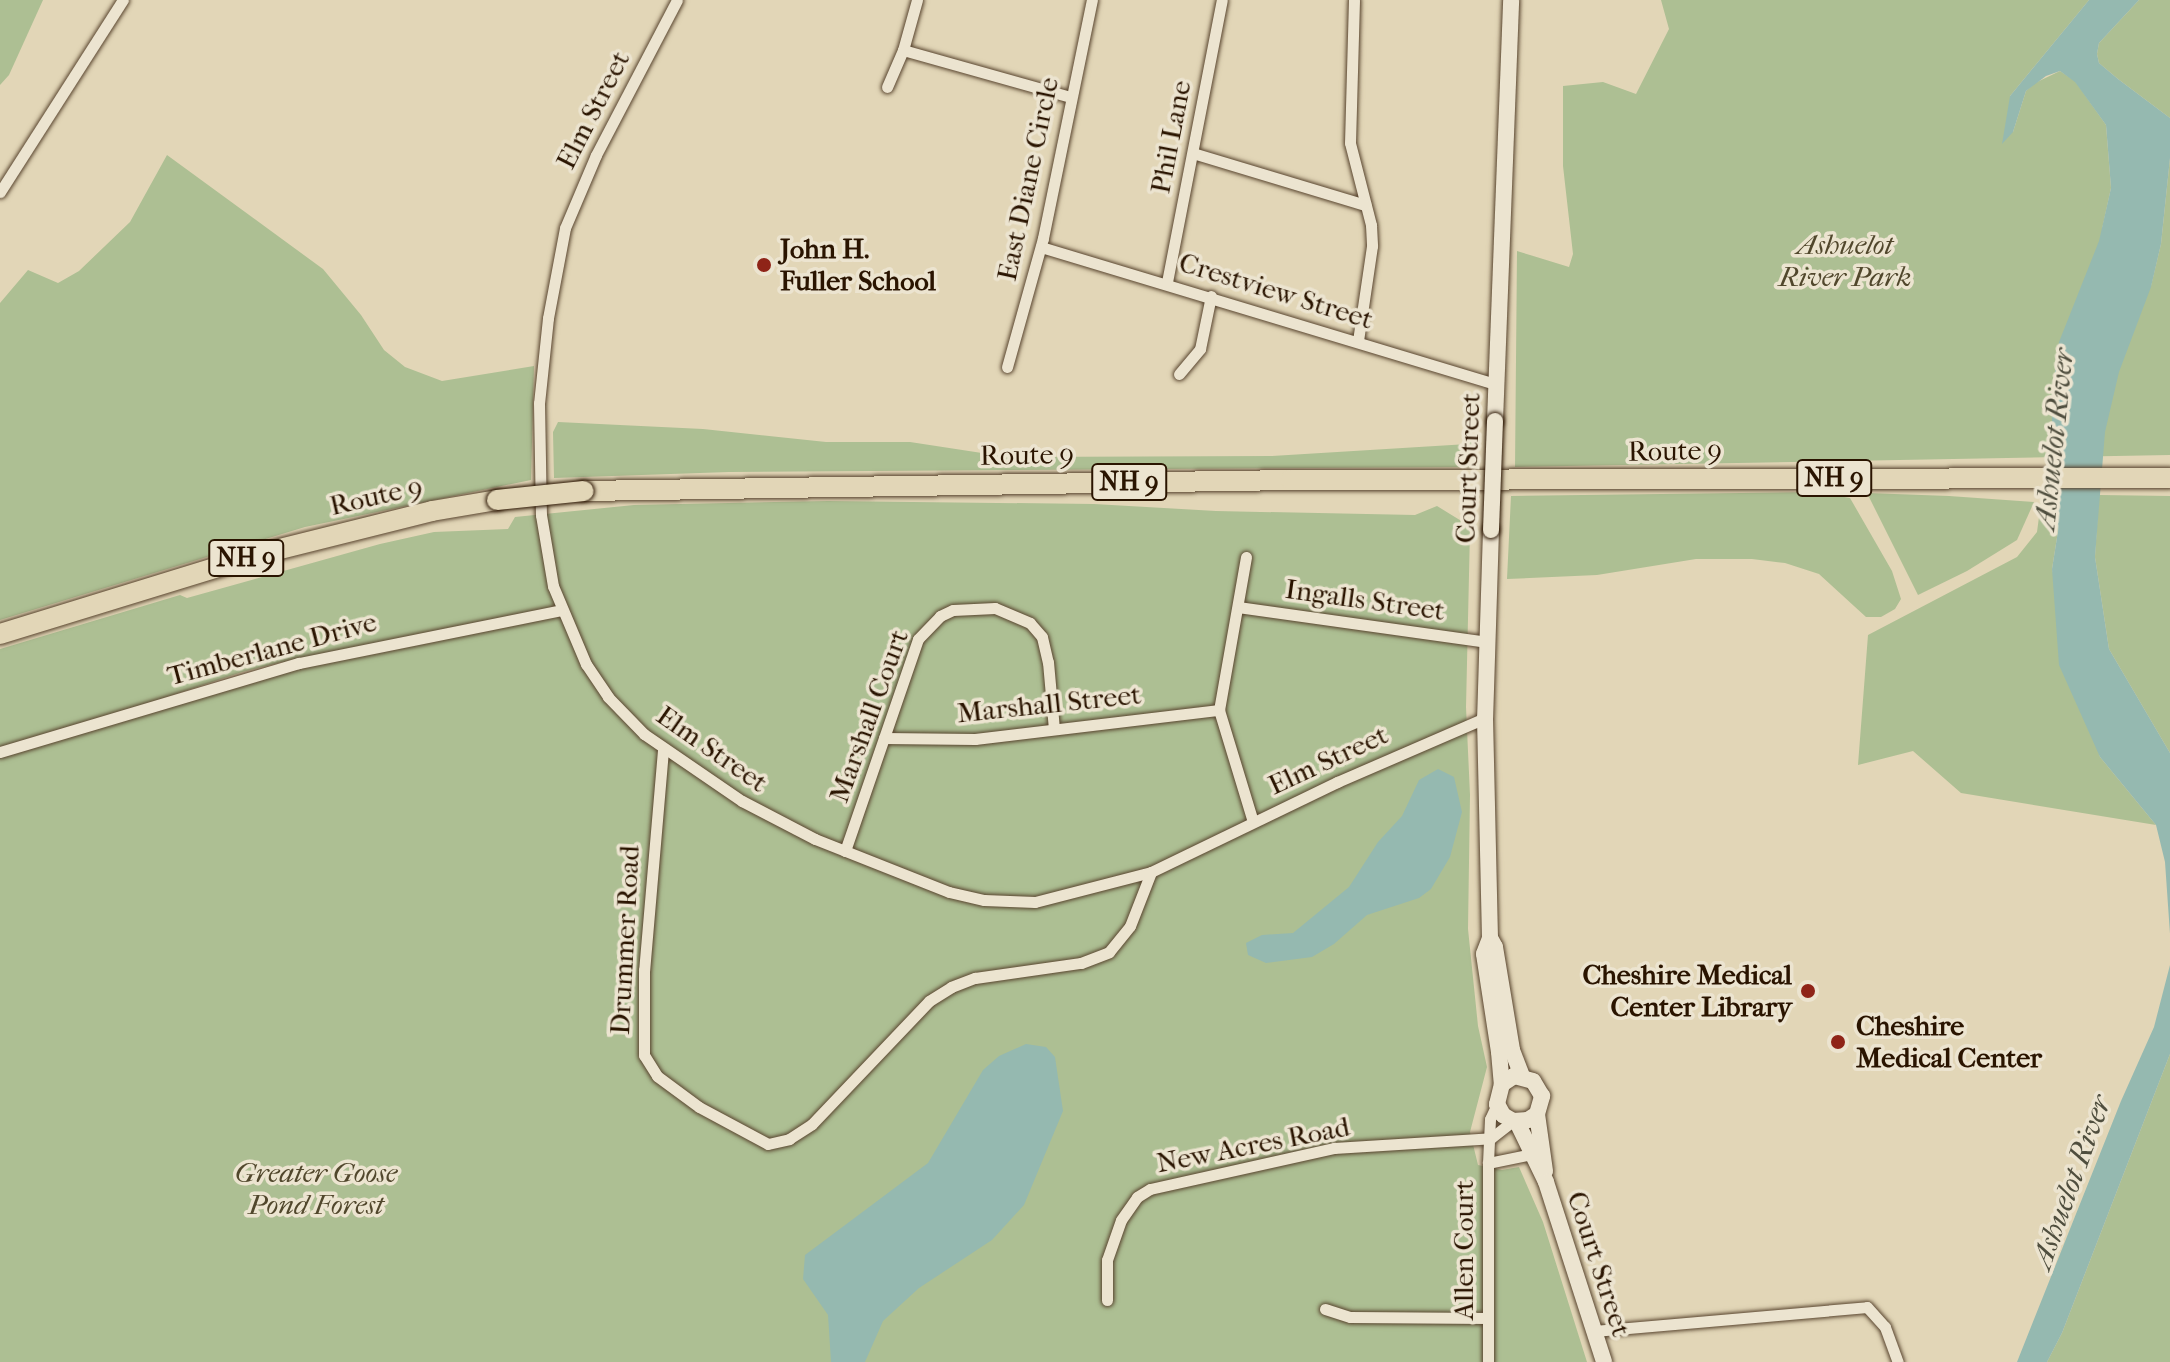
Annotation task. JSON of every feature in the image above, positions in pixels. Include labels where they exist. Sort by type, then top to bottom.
[{"type":"highway","name":"Route 9","points":[[0,634],[264,553],[432,511],[497,500],[584,491],[1291,480],[2170,476]]},
{"type":"main road","name":"Court Street","points":[[1511,0],[1486,642],[1490,938],[1484,954],[1502,1084],[1497,1104],[1503,1115],[1515,1122],[1546,1182],[1604,1362]]},
{"type":"main road","name":"Court Street","points":[[1490,938],[1495,947],[1512,1050],[1522,1076],[1533,1081],[1540,1090],[1542,1103],[1537,1114],[1546,1182]]},
{"type":"main road","points":[[1502,1084],[1522,1076]]},
{"type":"main road","points":[[1515,1122],[1537,1114]]},
{"type":"street","points":[[0,192],[123,0]]},
{"type":"street","name":"Elm Street","points":[[677,0],[576,195],[556,258],[538,438],[544,539],[561,610],[596,680],[624,714],[663,750],[786,826],[949,892],[1009,902],[1056,899],[1151,872],[1253,822],[1485,718]]},
{"type":"street","points":[[887,87],[903,50],[917,0]]},
{"type":"street","name":"East Diane Circle","points":[[1007,367],[1041,247],[1092,0]]},
{"type":"street","name":"Phil Lane","points":[[1167,282],[1222,0]]},
{"type":"street","points":[[1354,0],[1350,143],[1371,225],[1372,246],[1358,341]]},
{"type":"street","points":[[903,50],[1070,97]]},
{"type":"street","points":[[1193,153],[1365,205]]},
{"type":"street","name":"Crestview Street","points":[[1041,247],[1167,282],[1497,385]]},
{"type":"street","points":[[1179,374],[1194,361],[1200,349],[1211,296]]},
{"type":"street","points":[[1246,557],[1219,710],[1253,822]]},
{"type":"street","name":"Ingalls Street","points":[[1238,607],[1486,642]]},
{"type":"street","name":"Marshall Court","points":[[845,851],[918,639],[940,616],[974,608],[995,608],[1030,623],[1042,637],[1050,678],[1054,729]]},
{"type":"street","name":"Timberlane Drive","points":[[0,752],[324,656],[561,610]]},
{"type":"street","name":"Marshall Street","points":[[884,738],[975,739],[1219,710]]},
{"type":"street","name":"Drummer Road","points":[[663,750],[649,894],[642,1042],[647,1063],[657,1076],[699,1107],[768,1144],[800,1134],[939,993],[975,978],[1081,963],[1109,952],[1130,926],[1151,872]]},
{"type":"street","name":"Allen Court","points":[[1488,1362],[1488,1163],[1490,1119],[1497,1104]]},
{"type":"street","points":[[1491,1138],[1515,1122]]},
{"type":"street","name":"New Acres Road","points":[[1107,1300],[1107,1260],[1121,1220],[1137,1197],[1150,1189],[1334,1148],[1491,1138]]},
{"type":"street","points":[[1488,1163],[1532,1154]]},
{"type":"street","points":[[1594,1331],[1867,1307],[1885,1327],[1898,1362]]},
{"type":"street","points":[[1325,1309],[1350,1317],[1488,1318]]},
{"type":"green space","points":[[0,0],[43,0],[9,75],[0,85]]},
{"type":"green space","name":"Ashuelot River Park","points":[[1661,0],[2089,0],[2010,96],[2013,132],[2026,91],[2035,83],[2060,71],[2075,81],[2106,125],[2111,188],[2102,229],[2151,286],[2161,244],[2170,158],[2170,455],[1515,467],[1517,251],[1569,267],[1573,254],[1563,166],[1563,86],[1603,82],[1636,94],[1669,29]]},
{"type":"green space","points":[[2139,0],[2170,0],[2170,118],[2099,63],[2099,43]]},
{"type":"green space","points":[[167,155],[323,269],[361,315],[384,350],[405,367],[442,381],[534,366],[531,480],[305,527],[0,620],[0,303],[28,270],[58,283],[79,271],[130,222]]},
{"type":"green space","points":[[558,422],[703,429],[826,442],[910,442],[1008,457],[1272,456],[1468,444],[1477,436],[1474,467],[729,472],[554,478],[553,432]]},
{"type":"green space","points":[[1816,492],[1850,498],[1892,571],[1901,599],[1895,609],[1881,617],[1866,617],[1819,574],[1785,563],[1752,559],[1696,559],[1597,575],[1507,579],[1511,496]]},
{"type":"green space","points":[[1867,493],[2034,502],[2017,540],[1967,571],[1918,595]]},
{"type":"green space","points":[[2099,495],[2170,496],[2170,753],[2109,649],[2095,557]]},
{"type":"green space","name":"Greater Goose Pond Forest","points":[[828,501],[1094,504],[1216,511],[1415,515],[1437,506],[1463,522],[1470,531],[1466,707],[1470,795],[1468,929],[1478,1026],[1487,1067],[1470,1132],[1478,1165],[1502,1170],[1519,1167],[1543,1222],[1587,1362],[0,1362],[0,649],[180,595],[187,598],[380,544],[434,532],[508,529],[515,517],[634,505]],"holes":[[[282,662],[283,673],[164,698]]]},
{"type":"green space","points":[[2041,502],[2057,502],[2058,531],[2052,569],[2100,757],[2156,825],[1961,793],[1913,751],[1858,765],[1868,635],[2017,557],[2037,532]]},
{"type":"green space","points":[[2170,1054],[2170,1362],[2047,1362],[2062,1333]]},
{"type":"water","name":"Ashuelot River","points":[[2089,0],[2139,0],[2099,43],[2099,63],[2170,118],[2170,158],[2161,244],[2151,287],[2119,372],[2105,432],[2095,557],[2109,649],[2170,753],[2170,934],[2165,862],[2156,825],[2100,757],[2059,665],[2052,569],[2058,531],[2051,401],[2059,342],[2099,241],[2111,188],[2106,125],[2075,82],[2060,71],[2046,76],[2026,91],[2013,132],[2002,144],[2010,96]]},
{"type":"water","points":[[1438,769],[1454,777],[1462,812],[1450,857],[1431,889],[1419,898],[1367,915],[1334,944],[1312,957],[1266,963],[1248,955],[1246,943],[1262,935],[1293,933],[1349,887],[1378,842],[1402,816],[1419,780]]},
{"type":"water","points":[[2170,965],[2170,1054],[2062,1333],[2047,1362],[2017,1362],[2121,1101],[2154,1027]]},
{"type":"water","points":[[1026,1044],[1046,1047],[1055,1057],[1063,1111],[1024,1205],[992,1240],[919,1288],[883,1321],[865,1362],[831,1362],[828,1315],[803,1279],[805,1255],[928,1163],[983,1070],[999,1056]]},
{"type":"place","name":"John H. Fuller School","points":[[764,265]]},
{"type":"place","name":"Cheshire Medical Center Library","points":[[1808,991]]},
{"type":"place","name":"Cheshire Medical Center","points":[[1838,1042]]}]
